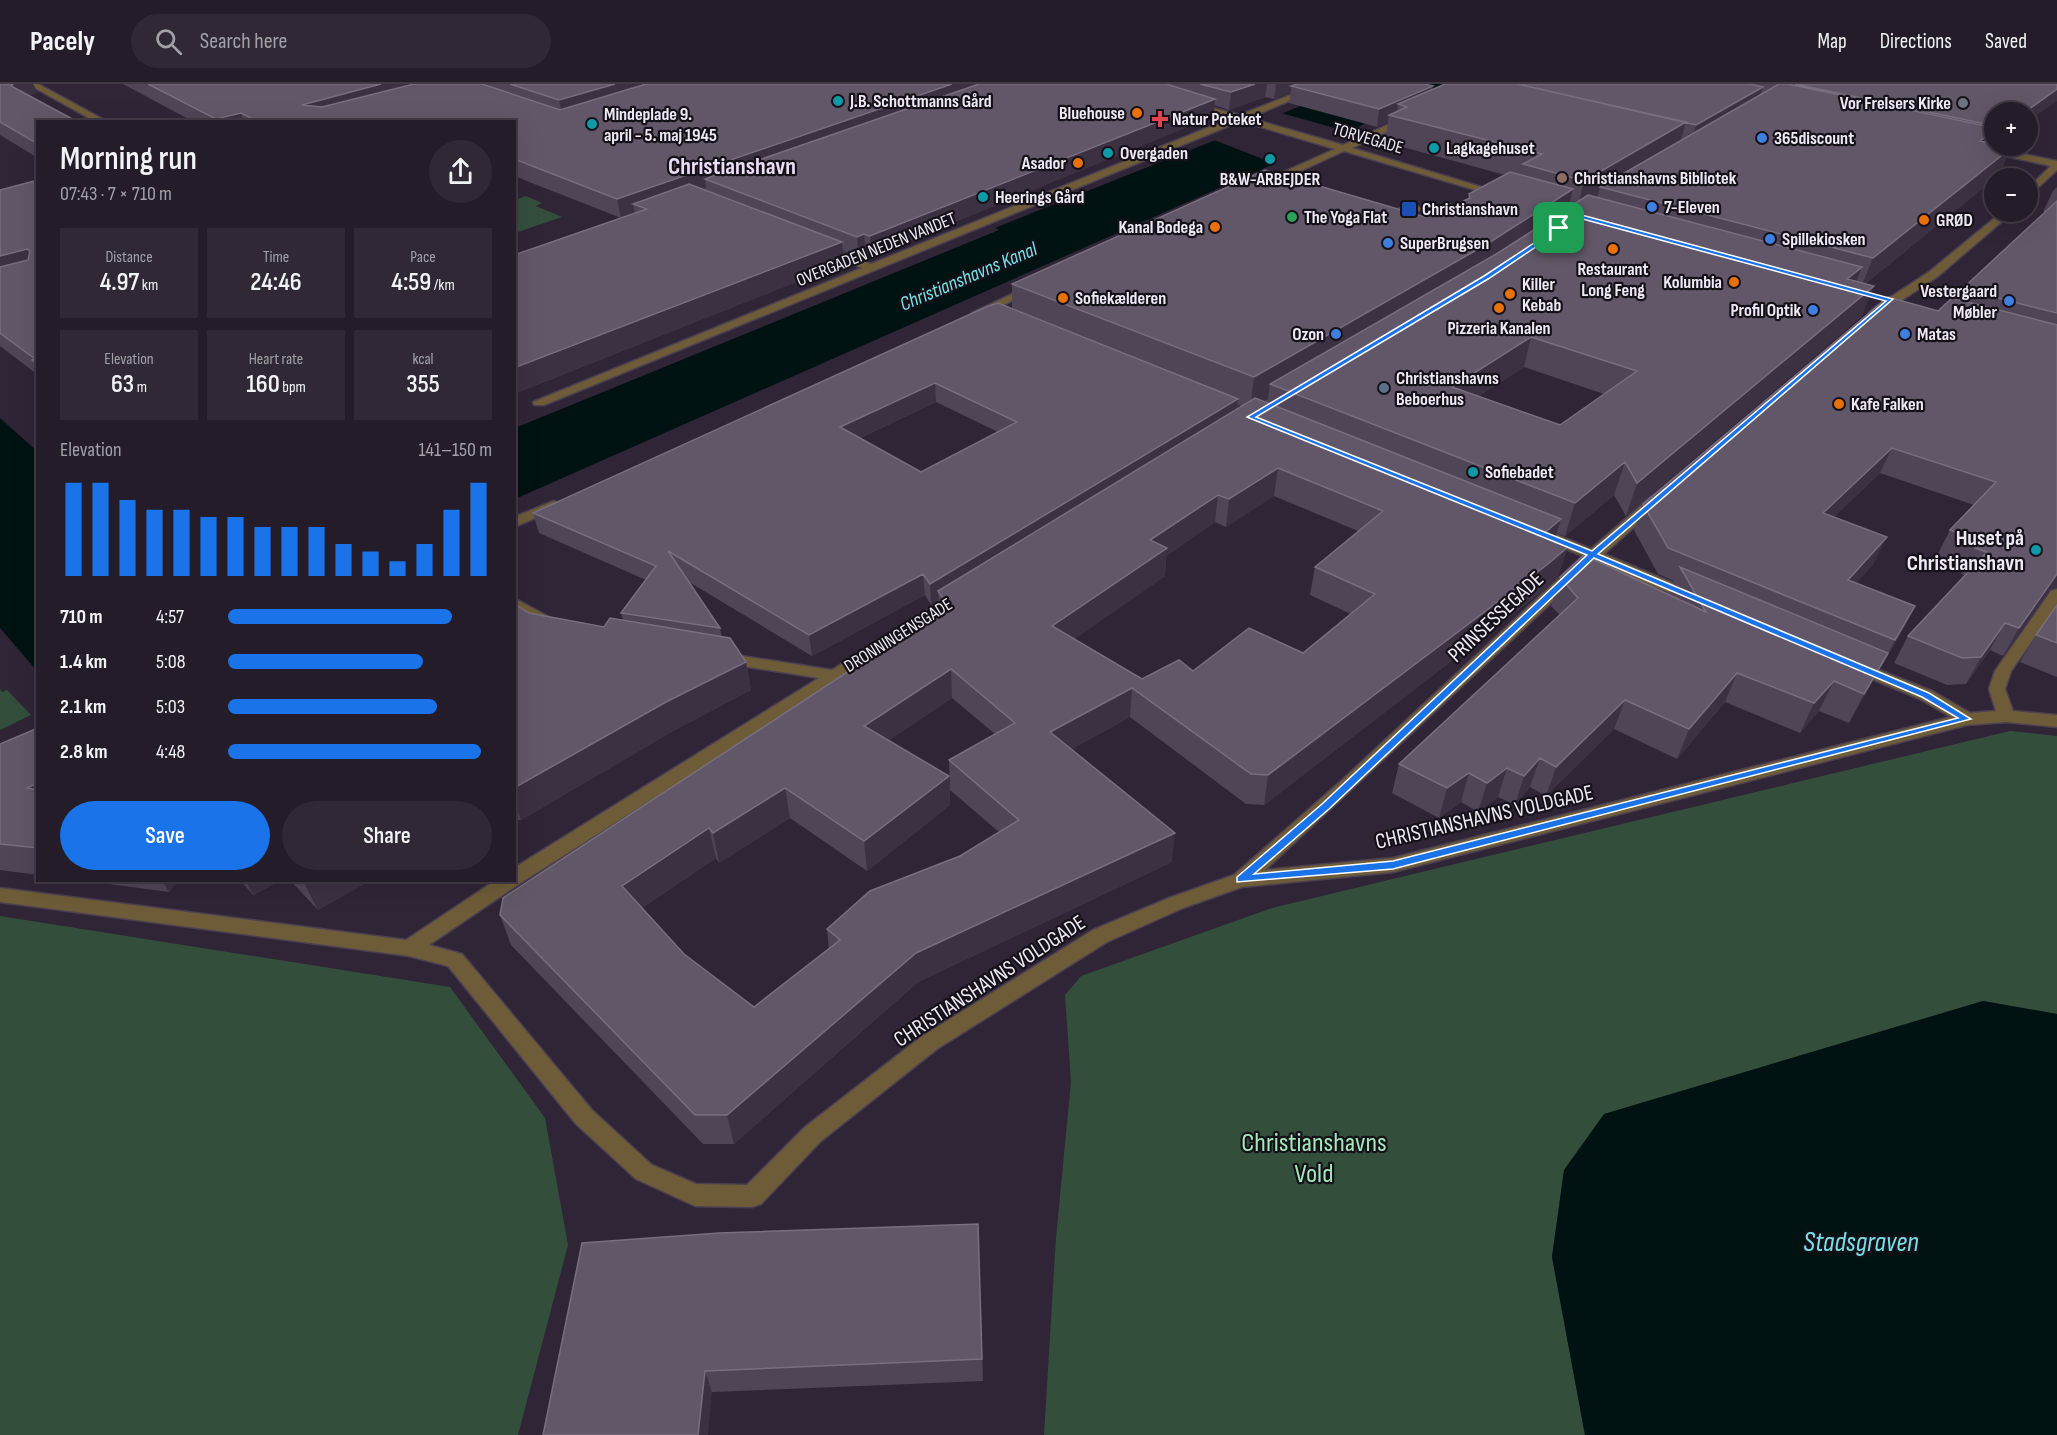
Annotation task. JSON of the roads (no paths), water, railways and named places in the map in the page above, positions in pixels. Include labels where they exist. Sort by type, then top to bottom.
[{"type":"street","points":[[32,84],[100,120]]},
{"type":"street","name":"OVERGADEN NEDEN VANDET","points":[[539,402],[1244,119],[1325,84]]},
{"type":"street","name":"TORVEGADE","points":[[1187,103],[1511,197]]},
{"type":"street","points":[[1245,192],[1423,112]]},
{"type":"street","points":[[1976,147],[2057,165]]},
{"type":"street","points":[[2038,184],[2057,165]]},
{"type":"street","points":[[1860,326],[1885,299],[1919,286],[1996,222]]},
{"type":"street","points":[[808,243],[873,268]]},
{"type":"street","points":[[965,319],[1051,280]]},
{"type":"street","points":[[1885,299],[1912,306]]},
{"type":"street","points":[[986,310],[1008,319]]},
{"type":"street","name":"PRINSESSEGADE","points":[[1241,880],[1325,806],[1593,555],[1664,494]]},
{"type":"street","points":[[516,522],[568,498]]},
{"type":"street","points":[[1515,523],[1711,604]]},
{"type":"street","name":"DRONNINGENSGADE","points":[[516,873],[975,587]]},
{"type":"street","points":[[2006,716],[1997,689],[2003,671],[2057,594]]},
{"type":"street","points":[[516,604],[537,618],[569,631]]},
{"type":"street","points":[[708,655],[833,675]]},
{"type":"street","points":[[1840,659],[1926,695],[1967,719]]},
{"type":"street","name":"CHRISTIANSHAVNS VOLDGADE","points":[[0,895],[409,948],[455,960],[584,1117],[644,1172],[695,1195],[752,1196],[813,1134],[949,1030],[1100,936],[1176,903],[1241,880],[1393,865],[1967,719],[2006,716],[2057,721]]},
{"type":"street","name":"DRONNINGENSGADE","points":[[409,948],[503,882]]},
{"type":"water","name":"Christianshavns Kanal","points":[[1356,84],[1455,84],[516,499],[516,428],[999,230],[995,228]]},
{"type":"water","points":[[0,418],[36,450],[36,670],[0,628]]},
{"type":"water","name":"Stadsgraven","points":[[1983,1001],[2057,1014],[2057,1435],[1585,1435],[1552,1257],[1564,1170],[1604,1114]]},
{"type":"place","name":"J.B. Schottmanns Gård","points":[[838,101]]},
{"type":"place","name":"Vor Frelsers Kirke","points":[[1963,103]]},
{"type":"place","name":"Bluehouse","points":[[1137,113]]},
{"type":"place","name":"Natur Poteket","points":[[1160,119]]},
{"type":"place","name":"Mindeplade 9. april - 5. maj 1945","points":[[592,124]]},
{"type":"place","name":"365discount","points":[[1762,138]]},
{"type":"place","name":"Lagkagehuset","points":[[1434,148]]},
{"type":"place","name":"Overgaden","points":[[1108,153]]},
{"type":"place","name":"B&W-ARBEJDER","points":[[1270,159]]},
{"type":"place","name":"Asador","points":[[1078,163]]},
{"type":"place","name":"Christianshavns Bibliotek","points":[[1562,178]]},
{"type":"place","name":"Heerings Gård","points":[[983,197]]},
{"type":"place","name":"7-Eleven","points":[[1652,207]]},
{"type":"place","name":"Christianshavn","points":[[1409,209]]},
{"type":"place","name":"The Yoga Flat","points":[[1292,217]]},
{"type":"place","name":"GRØD","points":[[1924,220]]},
{"type":"place","name":"Kanal Bodega","points":[[1215,227]]},
{"type":"place","name":"Spillekiosken","points":[[1770,239]]},
{"type":"place","name":"SuperBrugsen","points":[[1388,243]]},
{"type":"place","name":"Restaurant Long Feng","points":[[1613,249]]},
{"type":"place","name":"Kolumbia","points":[[1734,282]]},
{"type":"place","name":"Killer Kebab","points":[[1510,294]]},
{"type":"place","name":"Sofiekælderen","points":[[1063,298]]},
{"type":"place","name":"Vestergaard Møbler","points":[[2009,301]]},
{"type":"place","name":"Pizzeria Kanalen","points":[[1499,308]]},
{"type":"place","name":"Profil Optik","points":[[1813,310]]},
{"type":"place","name":"Ozon","points":[[1336,334]]},
{"type":"place","name":"Matas","points":[[1905,334]]},
{"type":"place","name":"Christianshavns Beboerhus","points":[[1384,388]]},
{"type":"place","name":"Kafe Falken","points":[[1839,404]]},
{"type":"place","name":"Sofiebadet","points":[[1473,472]]},
{"type":"place","name":"Huset på Christianshavn","points":[[2036,550]]},
{"type":"district","name":"Christianshavn","points":[[732,166]]},
{"type":"park label","name":"Christianshavns Vold","points":[[1314,1158]]}]
